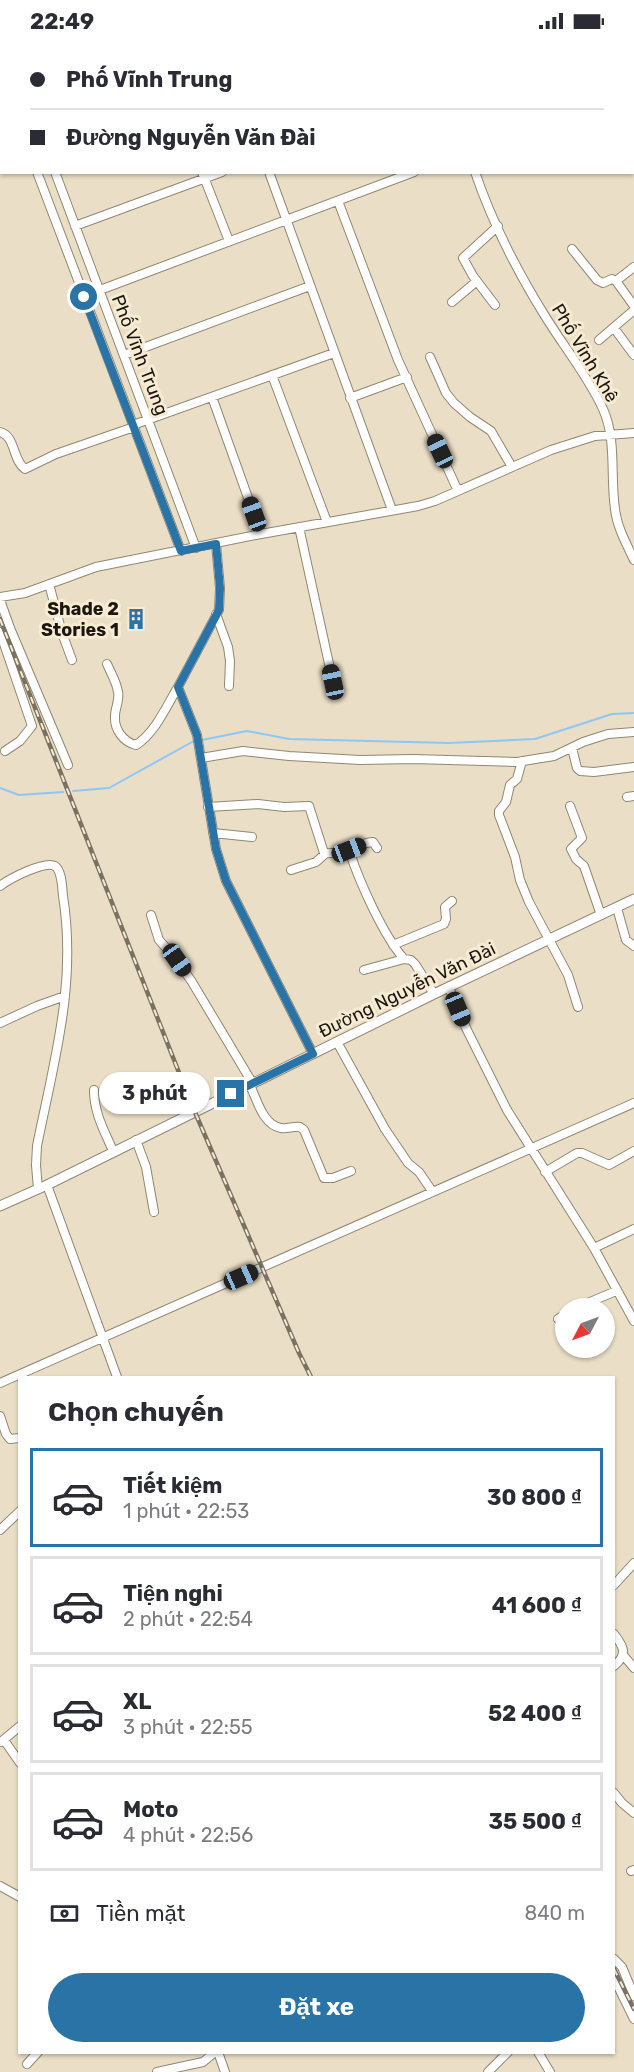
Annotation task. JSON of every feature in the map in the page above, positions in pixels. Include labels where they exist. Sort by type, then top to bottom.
[{"type":"street","name":"Phố Vĩnh Trung","points":[[38,174],[181,551]]},
{"type":"street","name":"Phố Vĩnh Trung","points":[[56,174],[196,548]]},
{"type":"street","points":[[270,174],[392,510]]},
{"type":"street","points":[[100,290],[409,174]]},
{"type":"street","name":"Phố Vĩnh Khê","points":[[476,174],[522,277],[604,411],[610,435],[615,508],[620,530],[634,560]]},
{"type":"street","points":[[75,226],[203,176],[229,242]]},
{"type":"street","points":[[338,201],[398,360],[458,491]]},
{"type":"street","points":[[495,305],[463,258],[498,226]]},
{"type":"street","points":[[572,249],[597,280],[603,283],[612,279],[616,281],[634,308],[599,340]]},
{"type":"street","points":[[616,281],[634,267]]},
{"type":"street","points":[[452,302],[477,281]]},
{"type":"street","points":[[124,355],[310,286]]},
{"type":"street","points":[[614,328],[634,355]]},
{"type":"street","points":[[0,432],[9,438],[18,462],[25,470],[56,454],[148,419],[334,353]]},
{"type":"street","points":[[430,357],[446,393],[470,417],[491,431],[512,467]]},
{"type":"street","points":[[272,375],[327,522]]},
{"type":"street","points":[[351,398],[407,377]]},
{"type":"street","points":[[212,397],[261,534]]},
{"type":"street","points":[[68,765],[9,628],[0,598],[25,593],[96,567],[418,506],[458,491],[550,450],[595,436],[634,434]]},
{"type":"street","points":[[299,527],[333,682]]},
{"type":"street","points":[[107,664],[118,691],[115,717],[118,729],[123,739],[136,745],[143,740],[159,719],[219,610],[220,588],[216,544]]},
{"type":"street","points":[[49,584],[72,660]]},
{"type":"street","points":[[216,614],[228,647],[229,686]]},
{"type":"street","points":[[0,632],[32,726],[20,741],[5,751]]},
{"type":"street","points":[[178,687],[197,735],[216,849],[226,881],[313,1054]]},
{"type":"street","points":[[201,758],[243,751],[360,760],[522,761],[554,756],[608,734],[634,732]]},
{"type":"street","points":[[572,748],[580,771],[594,772],[634,767]]},
{"type":"street","points":[[522,761],[517,779],[510,785],[506,802],[499,811],[499,815],[515,857],[520,880],[568,975],[578,1007]]},
{"type":"street","points":[[208,807],[258,804],[284,807],[309,806],[325,854]]},
{"type":"street","points":[[570,806],[582,838],[571,849],[571,853],[584,866],[601,915]]},
{"type":"street","points":[[213,833],[252,837]]},
{"type":"street","points":[[291,870],[316,862],[325,854],[349,850],[368,842],[373,842],[377,848]]},
{"type":"street","points":[[349,850],[393,945],[404,959]]},
{"type":"street","points":[[0,886],[9,879],[44,865],[51,864],[57,867],[60,875],[67,919],[63,1023],[37,1146],[36,1164],[117,1376]]},
{"type":"street","name":"Đường Nguyễn Văn Đài","points":[[2,1207],[434,994],[634,899]]},
{"type":"street","points":[[393,945],[444,924],[445,907],[452,901]]},
{"type":"street","points":[[617,908],[626,940],[634,946]]},
{"type":"street","points":[[151,915],[159,940],[192,982],[251,1084],[266,1119],[273,1126],[300,1127],[304,1130],[324,1178],[333,1179],[351,1171]]},
{"type":"street","points":[[364,970],[404,959],[411,960],[434,994]]},
{"type":"street","points":[[449,988],[507,1110],[594,1248],[634,1321]]},
{"type":"street","points":[[0,1023],[65,996]]},
{"type":"street","points":[[336,1042],[391,1137],[408,1163],[419,1172],[432,1191]]},
{"type":"street","points":[[94,1090],[97,1115],[113,1151]]},
{"type":"street","points":[[0,1383],[634,1103]]},
{"type":"street","points":[[136,1140],[146,1167],[154,1212]]},
{"type":"street","points":[[544,1172],[577,1153],[588,1154],[609,1165],[634,1151]]},
{"type":"street","points":[[594,1248],[634,1229]]},
{"type":"street","points":[[598,1298],[616,1290]]},
{"type":"street","points":[[0,1416],[10,1439],[18,1438]]},
{"type":"street","points":[[0,1530],[18,1513]]},
{"type":"street","points":[[615,1584],[634,1563]]},
{"type":"street","points":[[615,1636],[623,1648],[623,1656],[615,1665]]},
{"type":"street","points":[[623,1656],[634,1668]]},
{"type":"street","points":[[18,1728],[2,1741],[18,1761]]},
{"type":"street","points":[[615,1794],[634,1812]]},
{"type":"street","points":[[0,1886],[18,1896]]},
{"type":"street","points":[[615,1960],[622,1967],[634,1996]]},
{"type":"street","points":[[615,1980],[634,2019]]},
{"type":"street","points":[[27,2064],[36,2054]]},
{"type":"street","points":[[157,2072],[203,2062],[214,2054]]},
{"type":"street","points":[[218,2054],[225,2072]]},
{"type":"street","points":[[488,2072],[506,2054]]},
{"type":"street","points":[[539,2054],[550,2072]]},
{"type":"waterway","points":[[73,791],[109,788],[192,742],[247,731],[289,739],[449,743],[535,739],[612,714],[634,713]]},
{"type":"waterway","points":[[0,788],[19,795],[63,792]]},
{"type":"railway","points":[[0,619],[191,1103],[310,1376]]},
{"type":"railway","points":[[615,1971],[634,2009]]},
{"type":"place","name":"Shade 2 Stories 1","points":[[136,619]]},
{"type":"route","points":[[84,297],[181,551],[216,544],[220,588],[219,610],[178,687],[197,735],[216,849],[226,881],[313,1054],[231,1094]]}]
